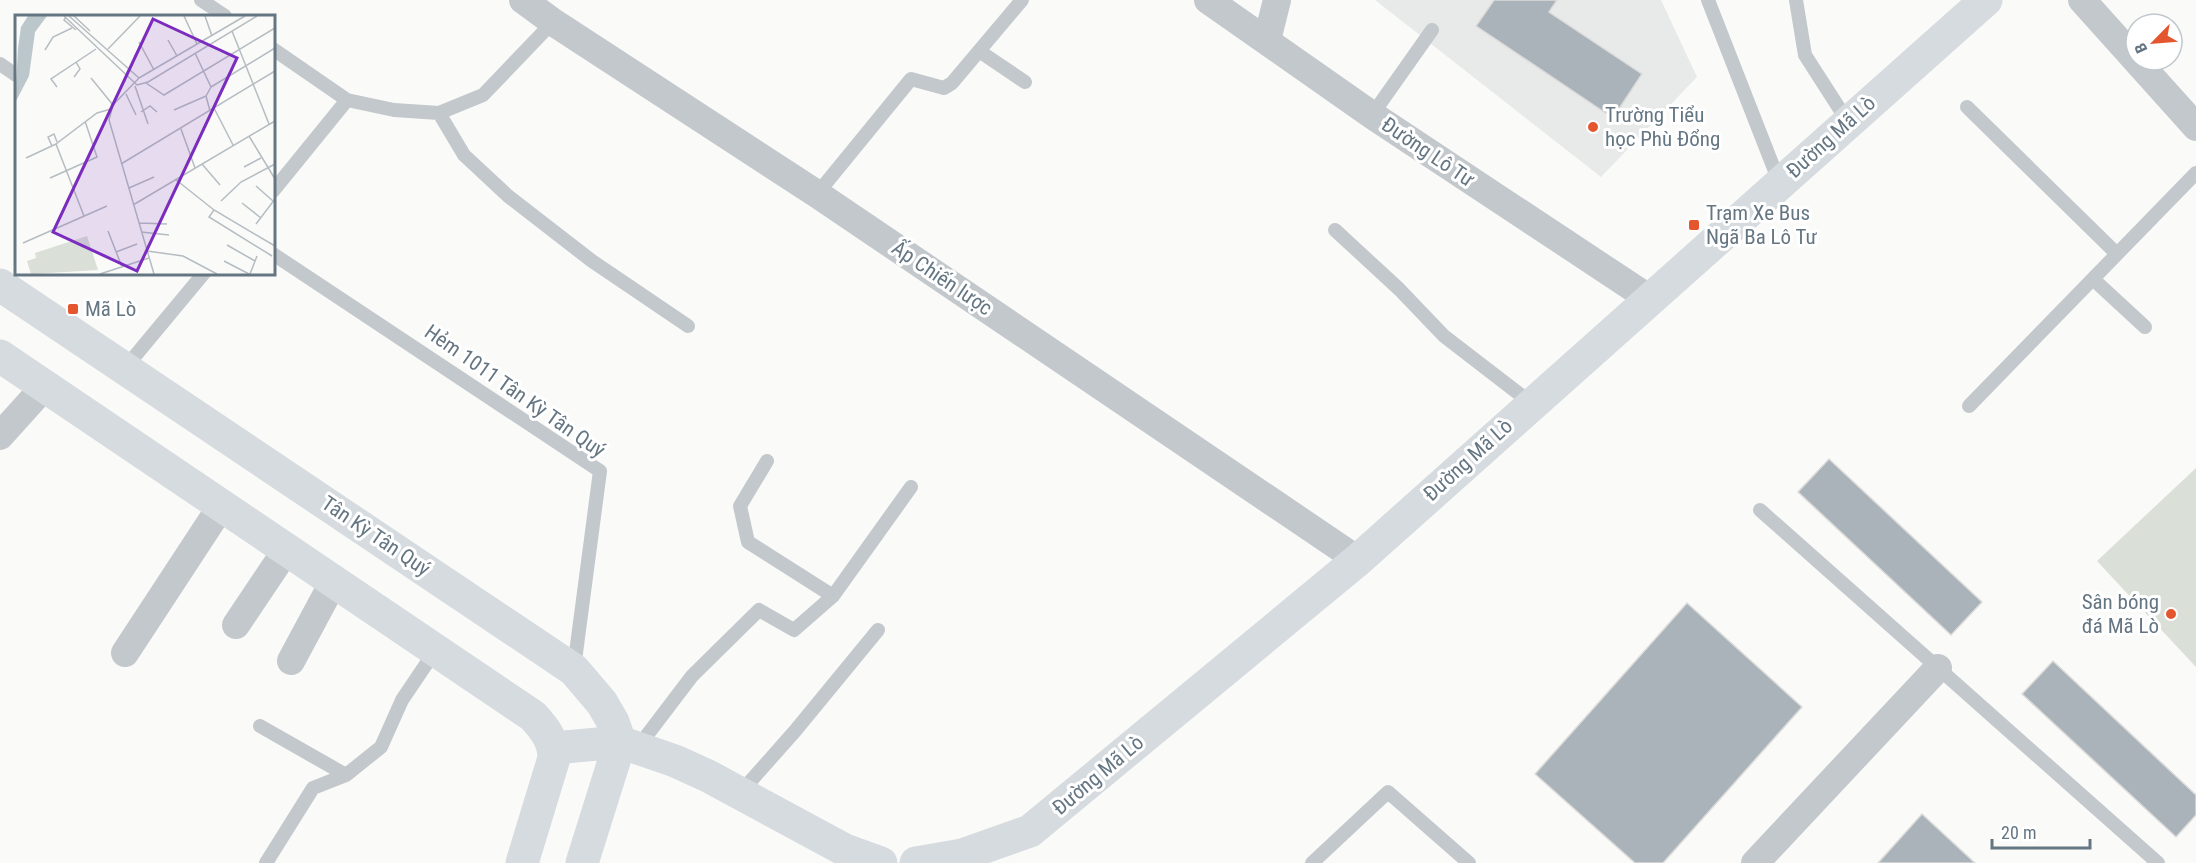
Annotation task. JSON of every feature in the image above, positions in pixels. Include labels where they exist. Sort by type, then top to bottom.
[{"type":"main road","name":"Đường Mã Lò","points":[[916,863],[962,855],[1030,831],[1358,560],[1984,1]]},
{"type":"main road","name":"Tân Kỳ Tân Quý","points":[[0,285],[574,670],[602,703],[629,745]]},
{"type":"main road","points":[[0,356],[533,716],[543,726],[554,748],[552,768],[522,863]]},
{"type":"main road","points":[[554,748],[629,745],[675,761],[741,793],[845,850],[881,863]]},
{"type":"main road","points":[[582,863],[629,745]]},
{"type":"street","name":"Ấp Chiến lược","points":[[523,0],[553,22],[817,194],[1358,560]]},
{"type":"street","name":"Đường Lô Tư","points":[[1208,0],[1372,115],[1650,299]]},
{"type":"street","points":[[1267,40],[1277,0]]},
{"type":"street","points":[[2082,0],[2196,127]]},
{"type":"street","points":[[0,436],[45,386]]},
{"type":"street","points":[[124,653],[222,506]]},
{"type":"street","points":[[236,625],[287,549]]},
{"type":"street","points":[[291,661],[334,580]]},
{"type":"street","points":[[1755,863],[1938,668]]},
{"type":"lane","points":[[201,0],[224,15]]},
{"type":"lane","points":[[817,194],[911,79],[944,88],[952,83],[1022,0]]},
{"type":"lane","points":[[1708,0],[1780,184]]},
{"type":"lane","points":[[1796,0],[1805,55],[1848,122]]},
{"type":"lane","points":[[274,50],[347,100],[394,110],[439,113],[483,95],[553,22]]},
{"type":"lane","points":[[1372,115],[1432,30]]},
{"type":"lane","points":[[979,51],[1025,82]]},
{"type":"lane","points":[[0,64],[15,74]]},
{"type":"lane","points":[[274,189],[347,100]]},
{"type":"lane","points":[[1967,107],[2116,253]]},
{"type":"lane","points":[[439,113],[464,155],[508,196],[592,261],[688,326]]},
{"type":"lane","points":[[1969,406],[2196,173]]},
{"type":"lane","points":[[1335,230],[1399,289],[1444,336],[1532,403]]},
{"type":"lane","name":"Hẻm 1011 Tân Kỳ Tân Quý","points":[[274,255],[600,471],[574,670]]},
{"type":"lane","points":[[124,368],[203,274]]},
{"type":"lane","points":[[2093,279],[2145,327]]},
{"type":"lane","points":[[767,461],[740,506],[748,542],[832,596]]},
{"type":"lane","points":[[629,745],[692,676],[759,610],[794,630],[832,596],[910,488]]},
{"type":"lane","points":[[1760,510],[2158,863]]},
{"type":"lane","points":[[741,793],[878,630]]},
{"type":"lane","points":[[266,863],[313,788],[346,775],[381,747],[402,700],[437,649]]},
{"type":"lane","points":[[260,726],[346,775]]},
{"type":"lane","points":[[1312,863],[1388,792],[1469,863]]},
{"type":"shaded area","name":"Trường Tiểu học Phù Đổng","points":[[1375,0],[1661,0],[1697,77],[1601,177]]},
{"type":"shaded area","name":"Sân bóng đá Mã Lò","points":[[2196,468],[2196,667],[2097,561]]},
{"type":"building","points":[[1494,0],[1557,0],[1549,12],[1642,74],[1613,118],[1476,26]]},
{"type":"building","points":[[1829,459],[1982,602],[1951,635],[1798,492]]},
{"type":"building","points":[[1687,603],[1802,707],[1663,863],[1635,863],[1535,774]]},
{"type":"building","points":[[2053,661],[2196,795],[2196,815],[2176,837],[2022,694]]},
{"type":"building","points":[[1922,814],[1975,863],[1878,863]]},
{"type":"place","name":"Trường Tiểu học Phù Đổng","points":[[1593,127]]},
{"type":"place","name":"Trạm Xe Bus Ngã Ba Lô Tư","points":[[1694,225]]},
{"type":"place","name":"Mã Lò","points":[[73,309]]},
{"type":"place","name":"Sân bóng đá Mã Lò","points":[[2171,614]]}]
